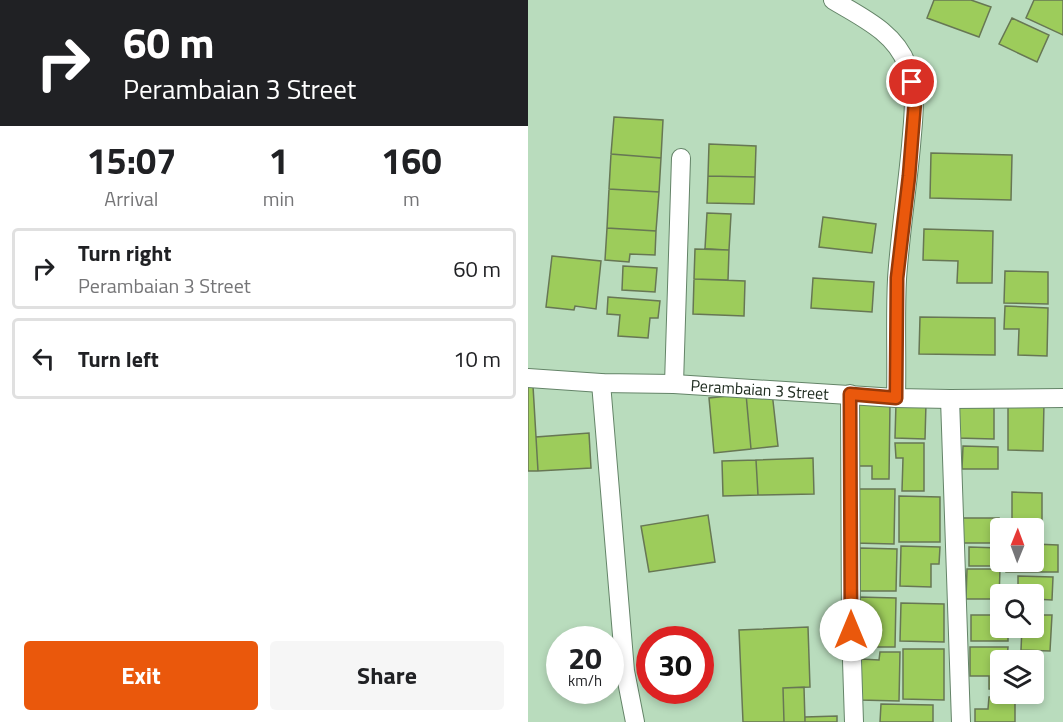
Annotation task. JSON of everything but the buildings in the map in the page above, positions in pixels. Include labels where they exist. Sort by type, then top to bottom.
[{"type":"street","points":[[833,0],[884,32],[898,47],[907,64],[912,82],[915,101],[897,278],[896,398]]},
{"type":"street","points":[[674,384],[681,158]]},
{"type":"street","name":"Perambaian 3 Street","points":[[528,378],[601,383],[674,384],[896,398],[1063,398]]},
{"type":"street","points":[[601,383],[625,671],[635,722]]},
{"type":"street","points":[[850,394],[851,630],[854,722]]},
{"type":"street","points":[[950,399],[961,722]]},
{"type":"route","points":[[851,630],[850,394],[896,398],[897,278],[915,101],[912,82]]}]
